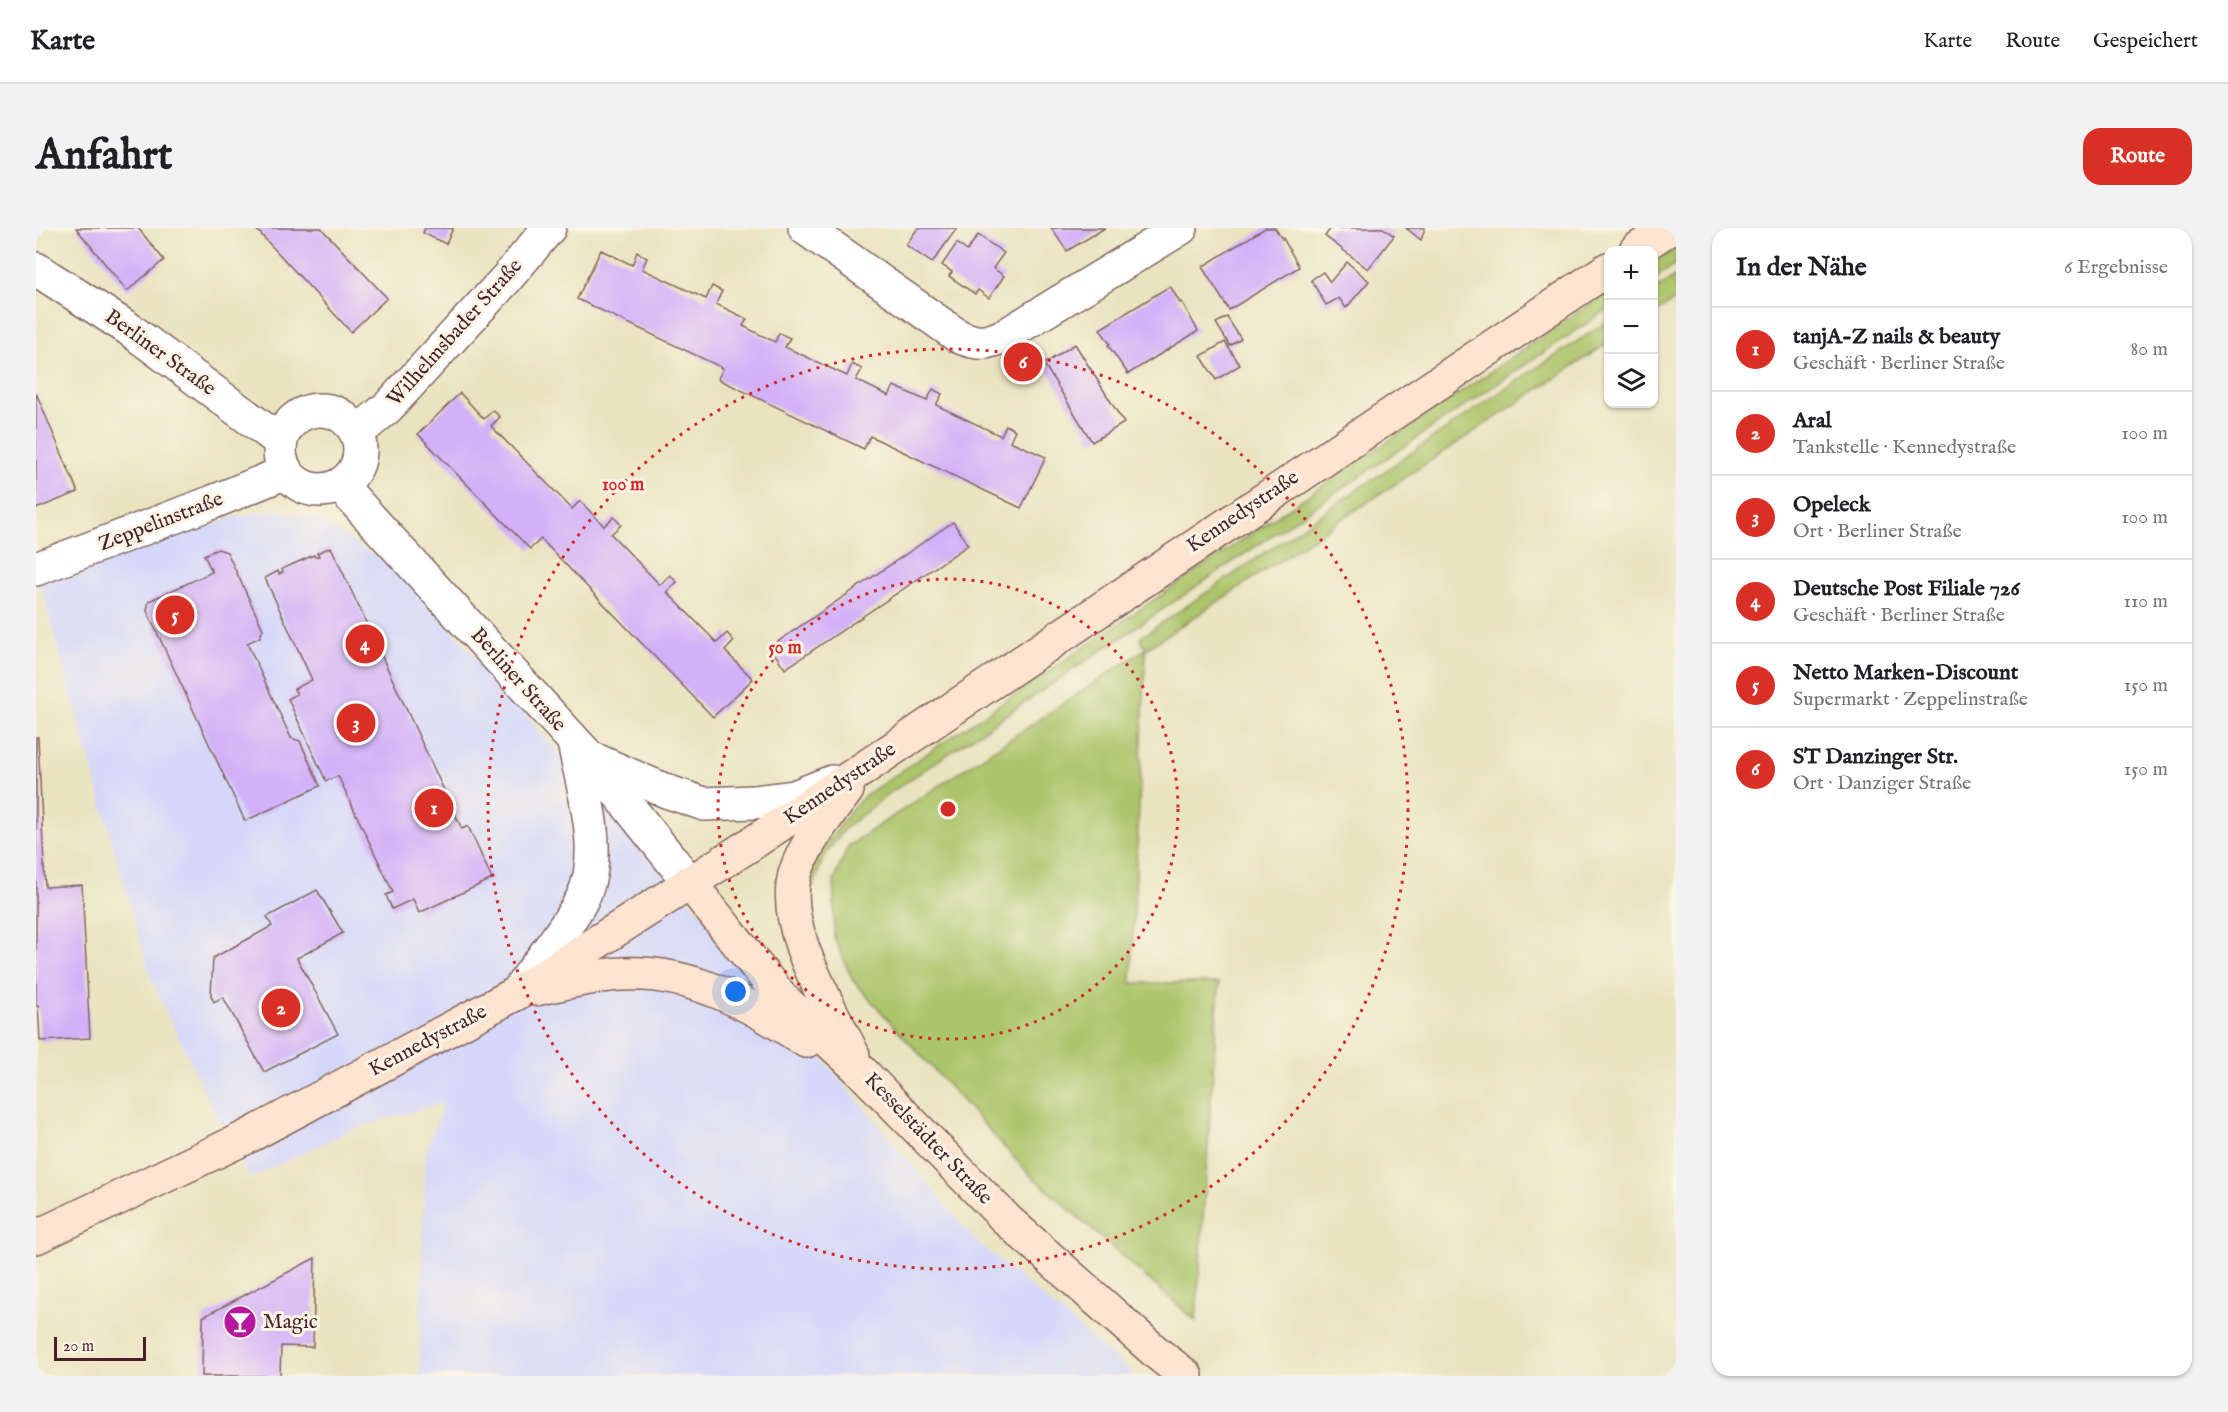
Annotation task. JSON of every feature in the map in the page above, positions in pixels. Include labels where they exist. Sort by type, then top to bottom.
[{"type":"main road","points":[[1642,246],[1670,228]]},
{"type":"main road","name":"Kennedystraße","points":[[36,1237],[195,1164],[288,1117],[517,993],[744,849],[1077,623],[1604,272]]},
{"type":"main road","points":[[862,770],[821,823],[806,849],[796,872],[792,893],[794,924],[809,962],[871,1081]]},
{"type":"main road","name":"Kesselstädter Straße","points":[[690,882],[781,997],[871,1081],[1007,1220],[1158,1354],[1186,1376]]},
{"type":"main road","points":[[517,993],[622,974],[654,974],[669,977],[715,990],[766,1015],[871,1081]]},
{"type":"street","name":"Wilhelmsbader Straße","points":[[357,433],[388,407],[507,278],[549,228]]},
{"type":"street","points":[[805,228],[958,336],[972,342],[990,342],[1006,335],[1181,228]]},
{"type":"street","name":"Berliner Straße","points":[[36,269],[129,329],[283,457]]},
{"type":"street","points":[[318,410],[331,412],[350,422],[357,433],[360,443],[357,465],[351,476],[340,485],[321,491],[310,490],[292,480],[283,457],[285,429],[294,420],[305,413],[318,410]]},
{"type":"street","name":"Zeppelinstraße","points":[[36,569],[213,502],[283,457]]},
{"type":"street","name":"Berliner Straße","points":[[340,485],[581,750],[690,882]]},
{"type":"street","points":[[581,750],[666,791],[704,804],[754,802],[794,796],[862,770]]},
{"type":"street","points":[[517,993],[562,931],[582,898],[591,871],[591,837],[581,750]]},
{"type":"shaded area","points":[[277,511],[314,518],[402,572],[644,853],[681,890],[975,1240],[1136,1376],[419,1376],[425,1155],[443,1103],[353,1129],[250,1178],[208,1099],[151,979],[39,580],[231,518]]},
{"type":"green space","points":[[1676,248],[1676,264],[1658,276],[1658,260]]},
{"type":"green space","points":[[1676,276],[1676,299],[1658,311],[1658,300],[1658,288]]},
{"type":"green space","points":[[1604,295],[1604,312],[890,793],[844,829],[822,860],[814,886],[804,884],[806,872],[853,807],[866,795]]},
{"type":"green space","points":[[1604,324],[1604,346],[1146,649],[1140,638]]},
{"type":"green space","points":[[1146,649],[1131,983],[1219,983],[1196,1321],[1029,1174],[853,981],[834,937],[834,880],[848,846]]},
{"type":"building","points":[[76,228],[138,228],[164,260],[127,291]]},
{"type":"building","points":[[255,228],[321,228],[387,298],[351,332]]},
{"type":"building","points":[[425,228],[453,228],[446,244],[423,233]]},
{"type":"building","points":[[918,228],[957,228],[932,263],[906,245]]},
{"type":"building","points":[[1051,228],[1105,228],[1067,251]]},
{"type":"building","points":[[1265,228],[1275,228],[1299,267],[1229,310],[1202,267]]},
{"type":"building","points":[[1331,228],[1383,228],[1394,236],[1368,269],[1325,236]]},
{"type":"building","points":[[1406,228],[1425,228],[1421,240]]},
{"type":"building","points":[[978,235],[1004,253],[993,268],[1004,276],[989,298],[978,290],[975,294],[949,276],[952,272],[942,265],[957,243],[967,251]]},
{"type":"building","points":[[601,250],[632,265],[637,252],[647,258],[642,269],[706,299],[712,286],[722,291],[716,304],[747,319],[743,326],[775,342],[779,333],[790,338],[785,347],[847,376],[852,364],[862,369],[856,380],[889,396],[894,386],[927,401],[933,389],[942,394],[936,405],[1001,436],[1006,425],[1015,430],[1010,441],[1046,457],[1021,508],[870,436],[864,449],[718,379],[723,368],[577,299]]},
{"type":"building","points":[[1347,262],[1369,281],[1346,308],[1339,298],[1326,305],[1311,280],[1323,272],[1330,282]]},
{"type":"building","points":[[1170,286],[1198,331],[1128,374],[1100,329]]},
{"type":"building","points":[[1227,317],[1241,339],[1230,346],[1216,323]]},
{"type":"building","points":[[1225,342],[1240,365],[1216,380],[1201,356]]},
{"type":"building","points":[[1075,344],[1124,423],[1092,442],[1044,364]]},
{"type":"building","points":[[1024,355],[1030,366],[1021,370],[1015,359]]},
{"type":"building","points":[[36,393],[78,492],[36,509]]},
{"type":"building","points":[[460,393],[484,419],[493,410],[500,417],[491,426],[572,509],[580,501],[604,526],[614,517],[621,525],[611,534],[660,585],[670,575],[677,582],[667,592],[717,643],[727,633],[734,641],[725,651],[753,679],[713,717],[541,539],[530,549],[418,434]]},
{"type":"building","points":[[953,522],[968,545],[785,669],[770,647]]},
{"type":"building","points":[[331,547],[462,829],[468,826],[492,879],[419,913],[413,899],[392,909],[386,895],[393,892],[338,776],[326,781],[288,699],[297,694],[294,689],[312,680],[265,578],[278,571],[279,574],[283,572],[282,569],[314,555],[319,556],[317,553]]},
{"type":"building","points":[[218,549],[227,552],[263,629],[260,637],[247,643],[291,738],[300,741],[320,786],[245,821],[147,611],[149,601],[212,572],[204,555]]},
{"type":"building","points":[[36,737],[38,737],[45,887],[82,885],[90,1038],[40,1041],[38,1006],[36,1006]]},
{"type":"building","points":[[317,890],[343,933],[297,958],[338,1034],[264,1072],[223,997],[214,1002],[211,996],[213,958],[272,926],[267,917]]},
{"type":"building","points":[[315,1258],[313,1347],[281,1346],[280,1376],[202,1376],[203,1317]]},
{"type":"place","name":"ST Danzinger Str.","points":[[1023,362]]},
{"type":"place","name":"Netto Marken-Discount","points":[[175,615]]},
{"type":"place","name":"Deutsche Post Filiale 726","points":[[365,644]]},
{"type":"place","name":"Opeleck","points":[[356,723]]},
{"type":"place","name":"tanjA-Z nails & beauty","points":[[434,808]]},
{"type":"place","name":"Aral","points":[[281,1008]]},
{"type":"place","name":"Magic","points":[[240,1322]]}]
